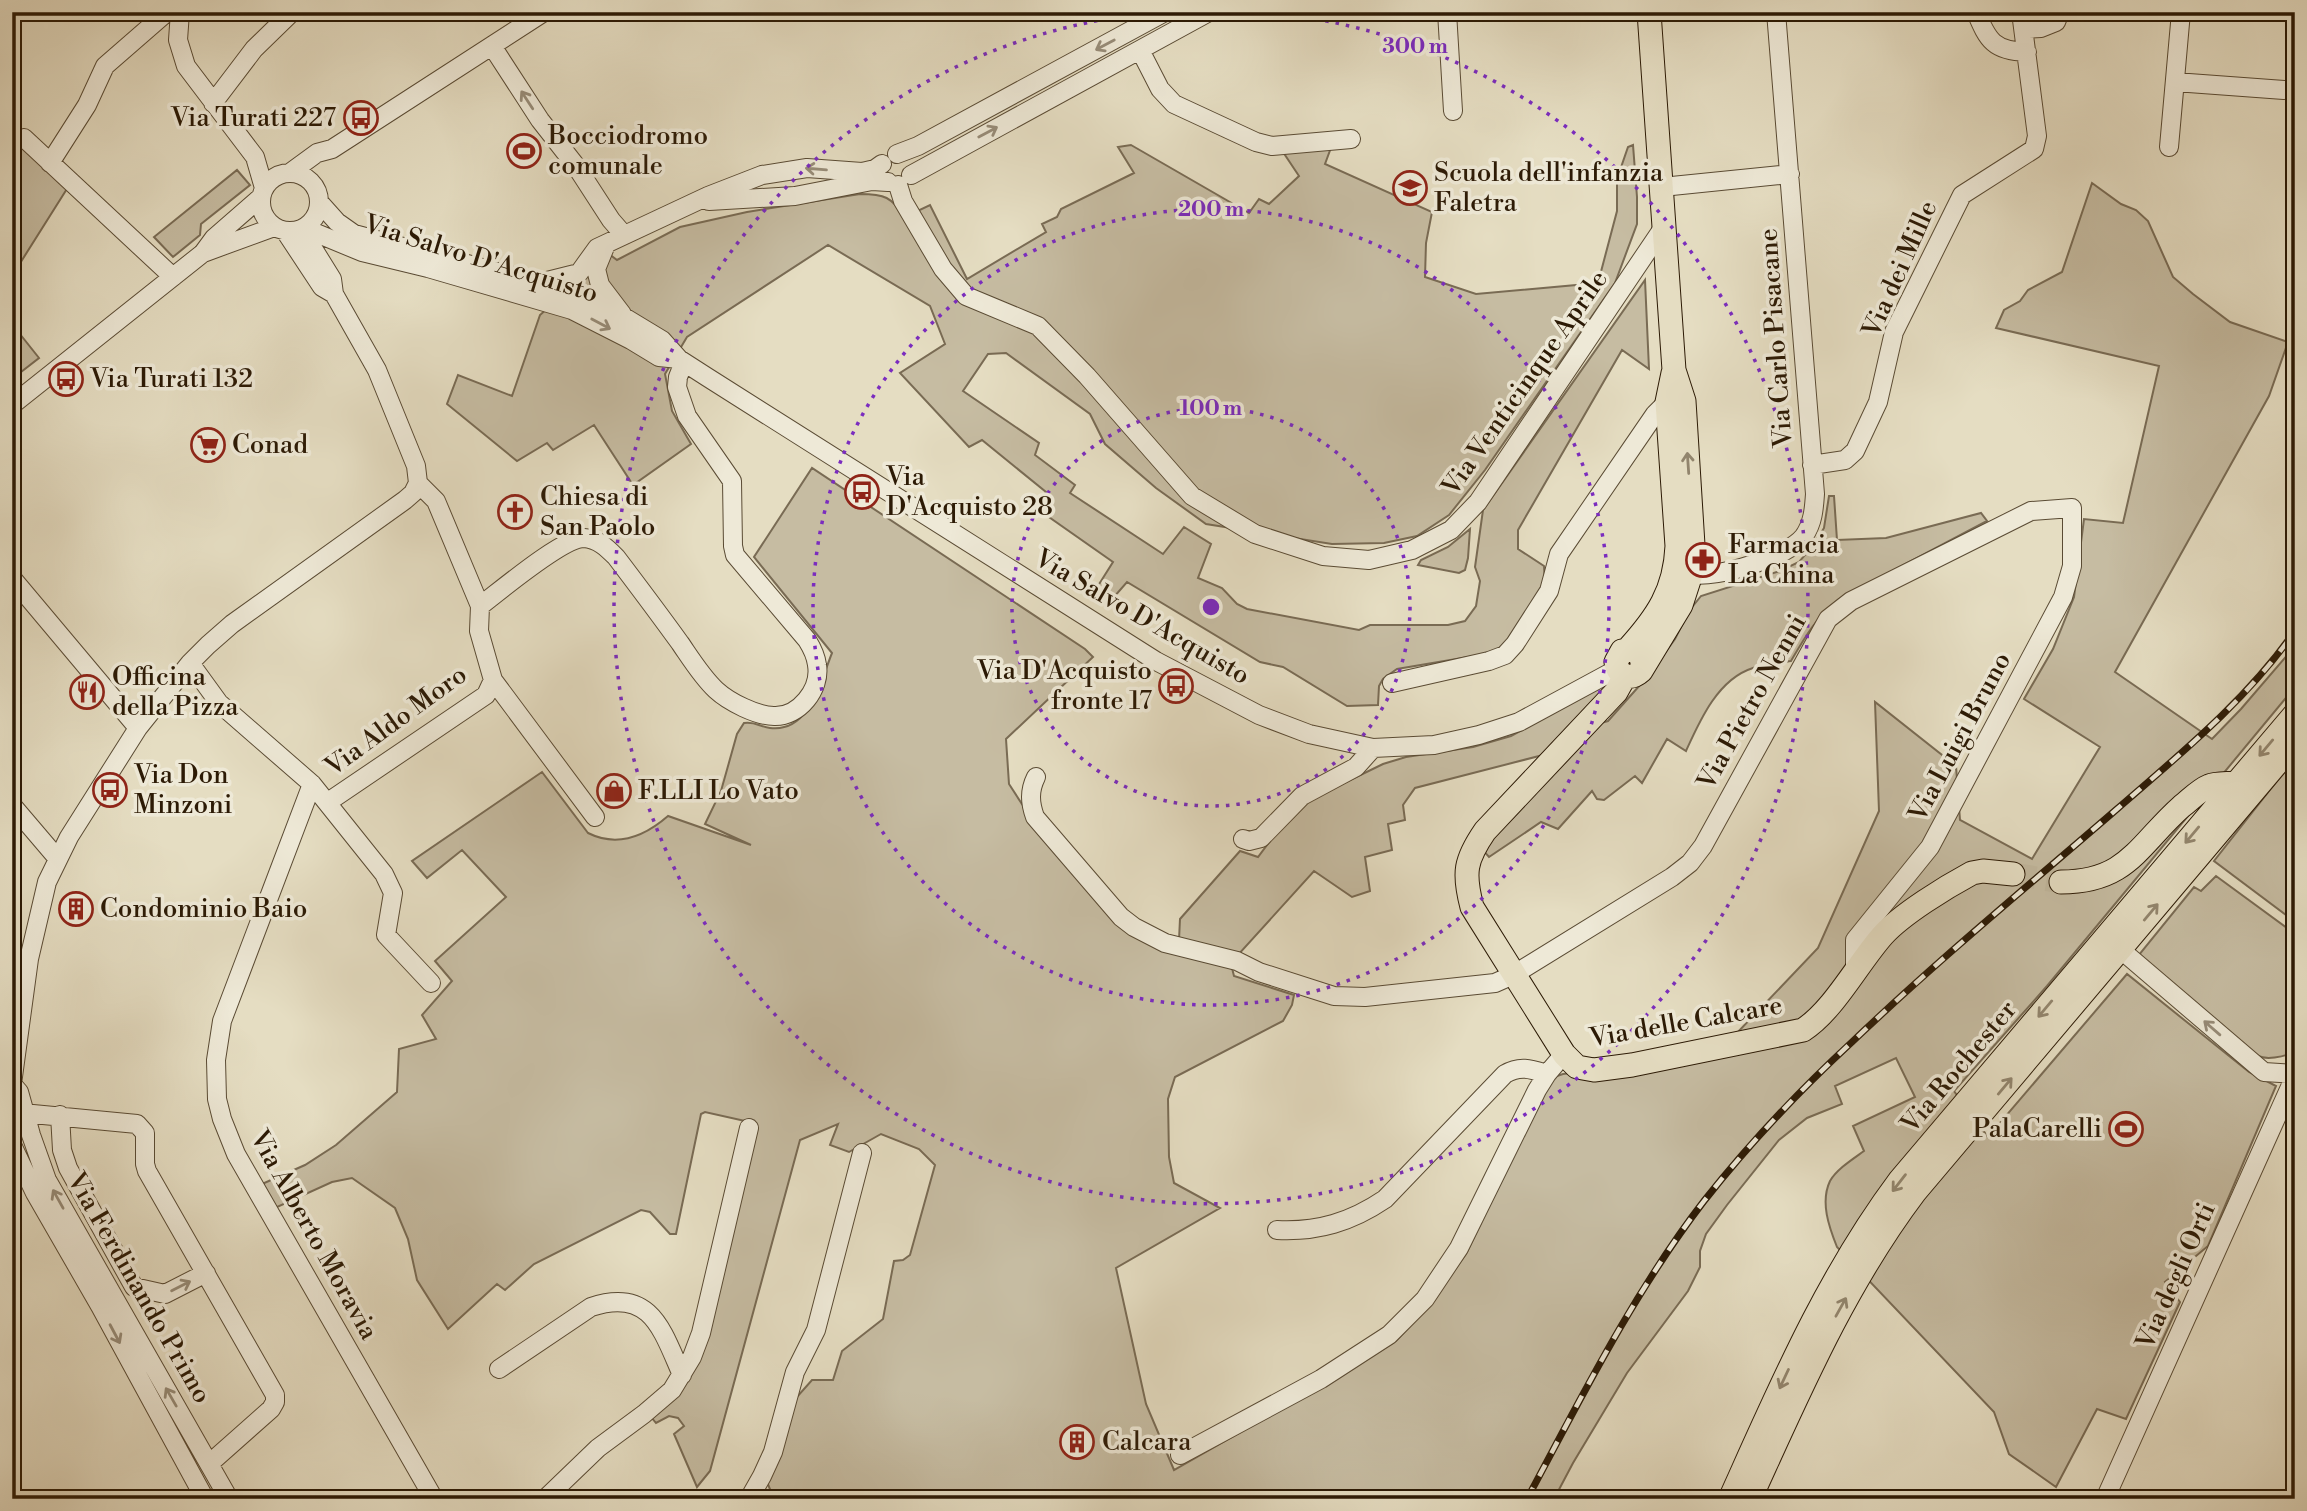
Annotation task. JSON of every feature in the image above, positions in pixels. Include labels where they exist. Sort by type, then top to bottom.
[{"type":"main road","points":[[1628,665],[1681,605],[1691,574],[1693,545],[1684,401],[1674,370],[1648,12]]},
{"type":"main road","points":[[1628,665],[1666,598],[1676,565],[1667,402],[1674,370]]},
{"type":"main road","name":"Via delle Calcare","points":[[1628,665],[1616,692],[1485,831],[1466,865],[1466,885],[1472,907],[1563,1054],[1577,1067],[1594,1070],[1632,1065],[1792,1034],[1812,1024],[1882,937],[1898,922],[1964,878],[1983,871],[2013,874]]},
{"type":"main road","name":"Via Rochester","points":[[1750,1499],[1831,1324],[1886,1231],[1915,1192],[2120,949],[2243,789],[2295,714]]},
{"type":"main road","name":"Via Rochester","points":[[1730,1499],[1814,1316],[1871,1220],[1909,1170],[2243,789],[2295,742]]},
{"type":"main road","points":[[2061,882],[2083,882],[2103,877],[2127,862],[2196,794],[2208,786],[2243,789]]},
{"type":"street","points":[[50,163],[87,105],[105,66],[167,12]]},
{"type":"street","points":[[180,12],[180,52],[186,66],[213,103],[255,157],[287,173],[300,174],[317,194]]},
{"type":"street","points":[[213,103],[254,48],[292,12]]},
{"type":"street","points":[[12,405],[203,253],[214,238],[262,193],[269,181],[287,173],[317,153],[332,149],[492,46],[521,19],[544,12]]},
{"type":"street","points":[[539,284],[587,271],[606,244],[695,202],[762,175],[807,167],[870,171],[882,164],[887,157],[918,146],[1165,12]]},
{"type":"street","points":[[695,202],[794,197],[872,181],[899,181],[1209,12]]},
{"type":"street","points":[[1447,12],[1453,111]]},
{"type":"street","name":"Via Carlo Pisacane","points":[[1691,574],[1720,573],[1791,548],[1803,538],[1811,524],[1814,511],[1776,12]]},
{"type":"street","points":[[1976,12],[1991,42],[2003,50],[2026,52]]},
{"type":"street","points":[[2023,21],[2041,28],[2056,22],[2060,12]]},
{"type":"street","points":[[2169,148],[2181,12]]},
{"type":"street","name":"Via dei Mille","points":[[1812,465],[1845,460],[1855,451],[1878,402],[1894,332],[1962,195],[2034,149],[2037,136],[2023,21]]},
{"type":"street","points":[[492,46],[540,120],[624,235]]},
{"type":"street","points":[[1140,50],[1160,89],[1174,104],[1256,142],[1272,146],[1351,139]]},
{"type":"street","points":[[2175,82],[2284,90]]},
{"type":"street","points":[[23,138],[173,278]]},
{"type":"street","points":[[203,253],[291,229],[315,218],[317,172],[332,149]]},
{"type":"street","points":[[897,154],[903,155],[911,163],[899,181]]},
{"type":"street","points":[[255,157],[263,214],[291,229]]},
{"type":"street","points":[[882,164],[881,174],[899,181]]},
{"type":"street","points":[[1662,187],[1790,174]]},
{"type":"street","name":"Via Venticinque Aprile","points":[[899,181],[904,201],[943,269],[966,296],[1038,326],[1087,376],[1192,496],[1255,534],[1323,556],[1369,560],[1412,550],[1451,530],[1478,502],[1665,225]]},
{"type":"street","name":"Via Salvo D'Acquisto","points":[[317,194],[337,222],[354,234],[539,284],[575,303],[659,357],[682,361]]},
{"type":"street","name":"Via Salvo D'Acquisto","points":[[291,229],[362,252],[624,317],[662,340],[682,361],[1156,661],[1259,715],[1309,734],[1373,748],[1434,745],[1479,735],[1528,717],[1628,665]]},
{"type":"street","name":"Via Aldo Moro","points":[[291,229],[332,279],[334,294],[377,370],[416,466],[418,483],[436,501],[480,606],[479,631],[493,680],[594,817]]},
{"type":"street","points":[[575,303],[589,283],[587,271]]},
{"type":"street","points":[[587,271],[624,317]]},
{"type":"street","points":[[480,606],[561,545],[578,539],[593,540],[616,557],[718,691],[764,714],[775,716],[798,709],[805,702],[817,678],[818,667],[814,652],[807,640],[735,555],[732,481],[687,416],[677,387],[682,361]]},
{"type":"street","points":[[1392,682],[1489,661],[1505,655],[1549,591],[1559,554],[1655,414],[1667,402]]},
{"type":"street","points":[[202,1494],[213,1471],[271,1409],[275,1395],[147,1171],[146,1141],[142,1127],[137,1124],[54,1114],[17,1101],[29,958],[47,882],[69,837],[138,728],[190,663],[232,624],[405,500],[418,483]]},
{"type":"street","name":"Via Luigi Bruno","points":[[1855,971],[1855,940],[1930,848],[2063,597],[2072,566],[2072,508]]},
{"type":"street","name":"Via Pietro Nenni","points":[[1037,777],[1032,787],[1032,809],[1048,834],[1121,917],[1165,943],[1237,961],[1259,972],[1341,997],[1487,984],[1513,975],[1672,877],[1690,863],[1703,845],[1828,620],[1851,601],[2031,512],[2072,508]]},
{"type":"street","points":[[12,578],[138,728]]},
{"type":"street","points":[[190,663],[219,703],[312,784],[384,874],[393,893],[386,935],[431,983]]},
{"type":"street","name":"Via Aldo Moro","points":[[327,802],[486,695],[493,680]]},
{"type":"street","points":[[1243,839],[1249,841],[1261,838],[1302,796],[1356,767],[1373,748]]},
{"type":"street","name":"Via Alberto Moravia","points":[[312,784],[228,1002],[216,1060],[217,1098],[228,1137],[236,1154],[435,1499]]},
{"type":"street","points":[[12,805],[58,859]]},
{"type":"street","points":[[2120,949],[2264,1072],[2295,1075]]},
{"type":"street","points":[[1180,1455],[1321,1379],[1389,1335],[1425,1299],[1458,1248],[1547,1074],[1563,1054]]},
{"type":"street","points":[[1277,1230],[1312,1230],[1367,1212],[1385,1199],[1505,1074],[1523,1067],[1547,1074]]},
{"type":"street","name":"Via degli Orti","points":[[2105,1499],[2295,1075]]},
{"type":"street","name":"Via Ferdinando Primo","points":[[17,1101],[44,1172],[94,1280]]},
{"type":"street","points":[[54,1114],[68,1168],[134,1287],[165,1294],[206,1273]]},
{"type":"street","points":[[545,1499],[598,1448],[672,1390],[682,1375],[701,1333],[749,1128]]},
{"type":"street","name":"Via Ferdinando Primo","points":[[12,1145],[35,1193],[192,1433],[229,1499]]},
{"type":"street","points":[[749,1499],[773,1452],[795,1372],[816,1330],[862,1153]]},
{"type":"street","points":[[499,1369],[591,1307],[609,1301],[626,1302],[653,1316],[682,1375]]},
{"type":"street","name":"Via Ferdinando Primo","points":[[107,1302],[174,1443],[202,1494]]},
{"type":"street","points":[[174,1443],[192,1433]]},
{"type":"shaded area","points":[[12,134],[70,184],[12,276]]},
{"type":"shaded area","points":[[1131,145],[1249,213],[1259,199],[1269,204],[1299,176],[1283,152],[1332,145],[1325,164],[1432,212],[1426,243],[1425,277],[1476,294],[1598,283],[1617,211],[1617,179],[1628,147],[1633,145],[1637,224],[1615,283],[1485,470],[1449,515],[1417,536],[1384,543],[1332,544],[1206,524],[1156,488],[1105,444],[1090,414],[1006,353],[988,354],[963,391],[1039,443],[1035,455],[1075,485],[1070,493],[1163,554],[1184,527],[1211,544],[1198,578],[1222,588],[1237,604],[1247,609],[1359,630],[1370,625],[1448,625],[1465,621],[1476,606],[1480,581],[1475,567],[1483,510],[1645,280],[1649,369],[1622,350],[1518,530],[1518,549],[1544,566],[1545,584],[1505,644],[1492,653],[1397,669],[1383,679],[1379,686],[1378,705],[1347,706],[1283,667],[1260,662],[1127,582],[1114,597],[1096,589],[1113,562],[1036,508],[1046,492],[982,440],[969,447],[900,373],[945,344],[930,306],[828,245],[687,337],[665,374],[672,411],[691,444],[633,485],[594,425],[553,450],[547,443],[517,461],[447,404],[458,375],[512,396],[540,315],[609,254],[617,260],[680,227],[747,212],[860,194],[876,195],[891,201],[905,217],[930,205],[967,279],[1046,232],[1042,224],[1057,217],[1061,209],[1134,173],[1118,147]]},
{"type":"shaded area","points":[[237,170],[250,185],[201,224],[200,235],[173,257],[154,237]]},
{"type":"shaded area","points":[[2092,183],[2121,204],[2136,210],[2148,221],[2173,277],[2193,294],[2230,322],[2288,342],[2269,396],[2115,672],[2212,739],[2295,646],[2295,687],[2047,986],[1954,1091],[1988,1137],[2127,974],[2249,1072],[2276,1086],[2208,1246],[2165,1282],[2180,1302],[2126,1419],[2097,1409],[2056,1487],[2009,1454],[1994,1412],[1837,1247],[1834,1239],[1827,1214],[1827,1189],[1837,1172],[1864,1151],[1853,1126],[1915,1097],[1896,1058],[1835,1086],[1842,1104],[1807,1118],[1779,1140],[1727,1205],[1706,1234],[1700,1251],[1700,1267],[1688,1291],[1627,1373],[1554,1499],[774,1499],[767,1482],[796,1398],[812,1380],[833,1380],[842,1351],[883,1319],[894,1261],[903,1260],[910,1255],[935,1165],[919,1149],[881,1134],[849,1152],[830,1145],[838,1124],[800,1140],[710,1471],[697,1487],[674,1434],[684,1426],[678,1418],[669,1416],[656,1423],[652,1418],[680,1388],[754,1123],[705,1112],[701,1114],[676,1234],[670,1234],[650,1212],[641,1210],[534,1264],[505,1290],[497,1284],[448,1329],[417,1280],[408,1239],[395,1208],[352,1178],[332,1182],[275,1208],[262,1184],[305,1165],[336,1145],[397,1092],[399,1049],[436,1039],[422,1015],[452,981],[435,961],[506,897],[462,850],[427,878],[412,861],[542,772],[588,833],[599,837],[631,838],[668,816],[751,845],[705,824],[721,791],[737,734],[744,723],[770,728],[784,727],[795,722],[812,702],[832,653],[754,557],[812,468],[1085,649],[1093,657],[1006,739],[1009,784],[1029,815],[1123,926],[1232,968],[1234,976],[1294,995],[1283,1021],[1175,1077],[1168,1099],[1169,1157],[1174,1183],[1220,1208],[1116,1268],[1146,1404],[1174,1470],[1396,1341],[1427,1308],[1466,1254],[1544,1091],[1554,1077],[1715,1056],[1818,948],[1879,811],[1875,702],[1956,766],[1960,820],[2032,859],[2100,747],[2024,699],[2053,649],[2074,597],[2084,519],[2123,523],[2159,366],[1996,328],[2004,310],[2020,301],[2028,290],[2062,272]]},
{"type":"shaded area","points":[[12,324],[39,358],[12,379]]},
{"type":"shaded area","points":[[1829,496],[1834,496],[1837,540],[1886,538],[1981,513],[1987,521],[1839,599],[1818,620],[1791,661],[1753,668],[1730,681],[1712,702],[1686,751],[1667,739],[1642,783],[1635,776],[1604,800],[1597,799],[1592,791],[1558,829],[1541,822],[1489,857],[1481,848],[1597,724],[1608,721],[1648,676],[1701,596],[1780,571],[1799,562],[1824,528]]},
{"type":"shaded area","points":[[1470,529],[1465,570],[1459,573],[1418,565],[1421,560],[1448,547]]},
{"type":"shaded area","points":[[1605,685],[1607,689],[1543,755],[1415,788],[1403,805],[1405,820],[1388,824],[1392,850],[1365,857],[1370,891],[1352,897],[1314,871],[1238,955],[1179,940],[1180,919],[1240,851],[1258,857],[1279,829],[1307,801],[1383,764],[1406,757],[1473,747],[1511,736]]},
{"type":"shaded area","points":[[2295,758],[2295,920],[2294,921],[2214,861]]},
{"type":"shaded area","points":[[2216,876],[2295,934],[2295,1046],[2292,1053],[2275,1058],[2258,1056],[2138,956],[2194,887],[2201,891]]},
{"type":"tunnel","points":[[2013,874],[2061,882]]},
{"type":"railway","points":[[1527,1499],[1588,1384],[1654,1272],[1704,1201],[1757,1139],[1813,1080],[1884,1012],[2211,726],[2256,680],[2295,631]]},
{"type":"place","name":"Via Turati 227","points":[[361,118]]},
{"type":"place","name":"Bocciodromo comunale","points":[[524,151]]},
{"type":"place","name":"Scuola dell'infanzia Faletra","points":[[1410,188]]},
{"type":"place","name":"Via Turati 132","points":[[66,379]]},
{"type":"place","name":"Conad","points":[[208,445]]},
{"type":"place","name":"Via D'Acquisto 28","points":[[862,492]]},
{"type":"place","name":"Chiesa di San Paolo","points":[[515,512]]},
{"type":"place","name":"Farmacia La China","points":[[1703,560]]},
{"type":"place","name":"Via D'Acquisto fronte 17","points":[[1176,686]]},
{"type":"place","name":"Officina della Pizza","points":[[87,692]]},
{"type":"place","name":"Via Don Minzoni","points":[[110,790]]},
{"type":"place","name":"F.LLI Lo Vato","points":[[614,791]]},
{"type":"place","name":"Condominio Baio","points":[[76,909]]},
{"type":"place","name":"PalaCarelli","points":[[2126,1129]]},
{"type":"place","name":"Calcara","points":[[1077,1442]]}]
